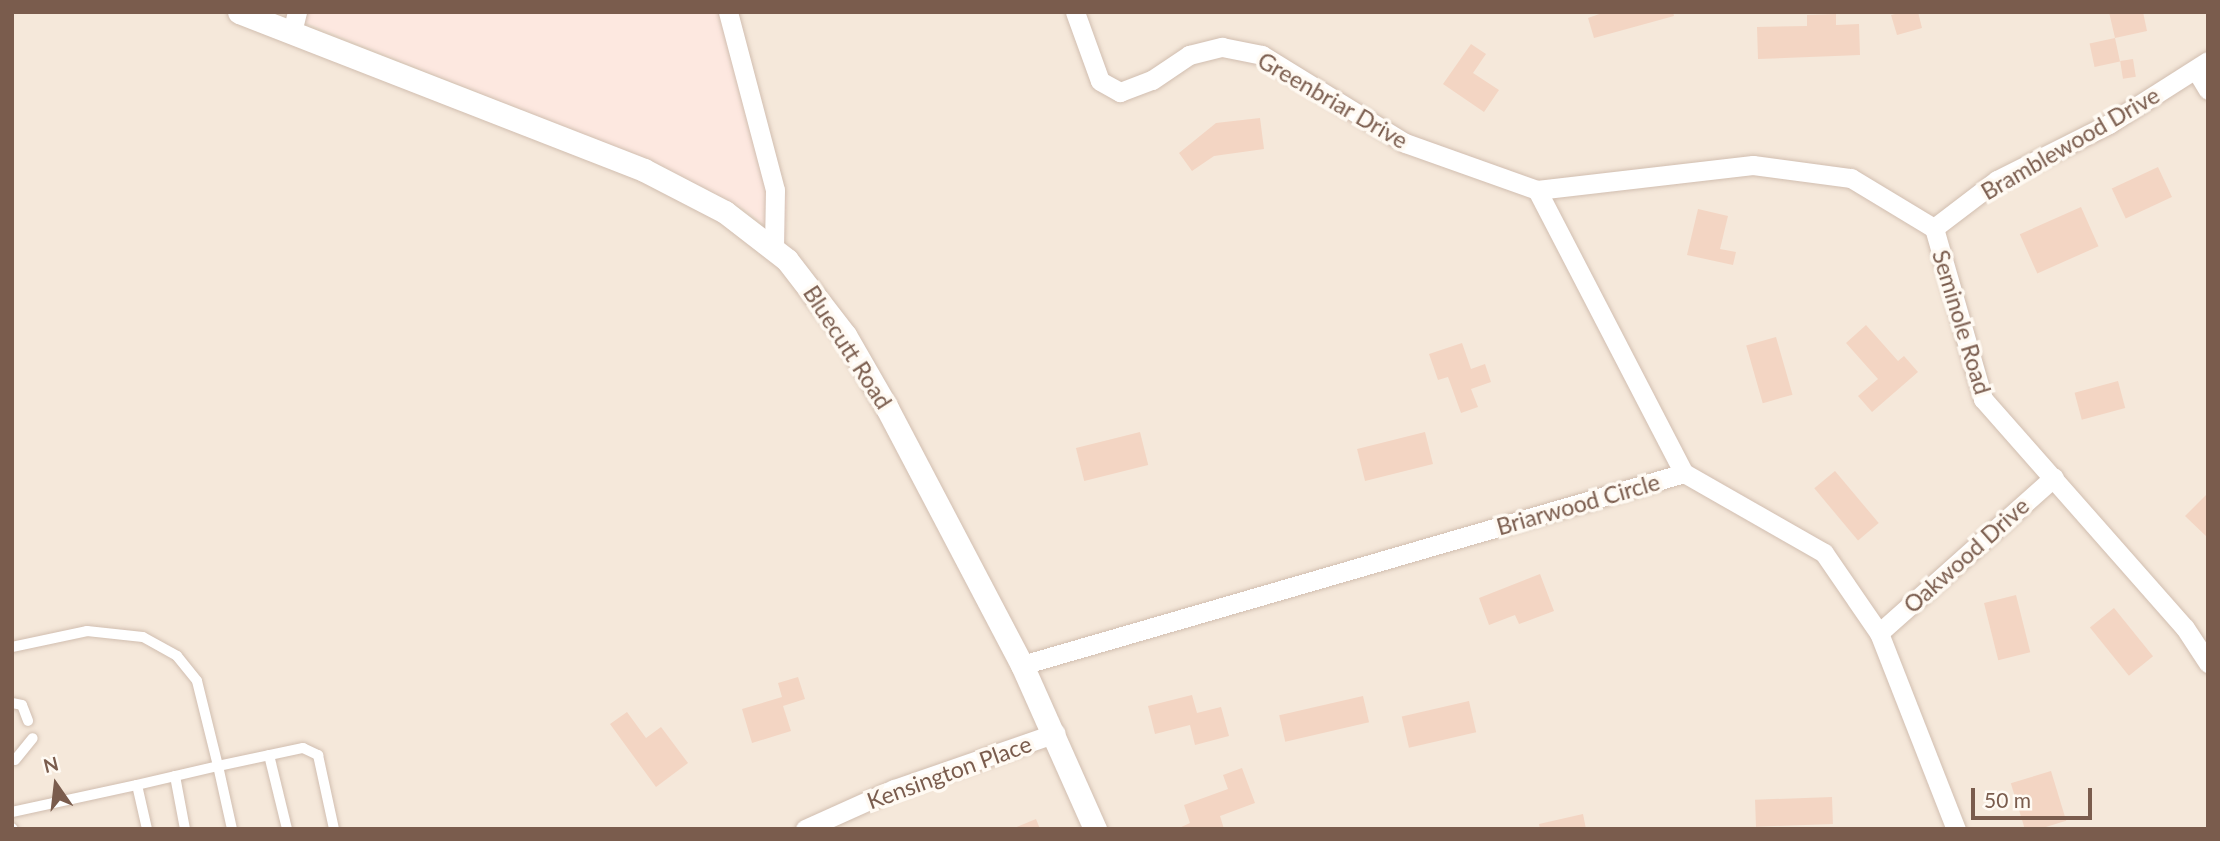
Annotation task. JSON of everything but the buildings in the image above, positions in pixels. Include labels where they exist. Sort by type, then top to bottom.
[{"type":"street","name":"Bluecutt Road","points":[[240,12],[294,22],[645,170],[725,212],[775,248],[819,296],[860,359],[1022,665],[1056,733],[1095,829]]},
{"type":"street","points":[[727,12],[775,190],[775,248]]},
{"type":"street","name":"Greenbriar Drive","points":[[1075,12],[1100,81],[1120,92],[1152,80],[1189,55],[1222,47],[1262,55],[1405,143],[1537,190]]},
{"type":"street","points":[[2202,66],[2208,90]]},
{"type":"street","name":"Bramblewood Drive","points":[[1934,228],[1997,180],[2109,124],[2202,66]]},
{"type":"street","name":"Seminole Road","points":[[1537,190],[1753,165],[1852,178],[1934,228],[1983,399],[2186,628],[2208,663]]},
{"type":"street","points":[[1537,190],[1685,473]]},
{"type":"street","name":"Briarwood Circle","points":[[1022,665],[1685,473],[1824,553],[1879,633],[1956,829]]},
{"type":"street","name":"Oakwood Drive","points":[[1879,633],[2054,477]]},
{"type":"street","name":"Kensington Place","points":[[805,829],[894,789],[1056,733]]},
{"type":"lane","points":[[12,647],[87,631],[160,643],[197,681],[232,829]]},
{"type":"lane","points":[[12,703],[22,705],[28,721]]},
{"type":"lane","points":[[13,757],[33,738]]},
{"type":"lane","points":[[12,812],[303,748],[318,755],[334,829]]},
{"type":"lane","points":[[269,755],[287,829]]},
{"type":"lane","points":[[175,776],[186,829]]},
{"type":"lane","points":[[137,785],[147,829]]},
{"type":"shaded area","points":[[12,12],[2208,12],[2208,829],[12,829]]},
{"type":"shaded area","points":[[279,12],[737,12],[787,200],[785,241],[744,209],[661,166]]}]
